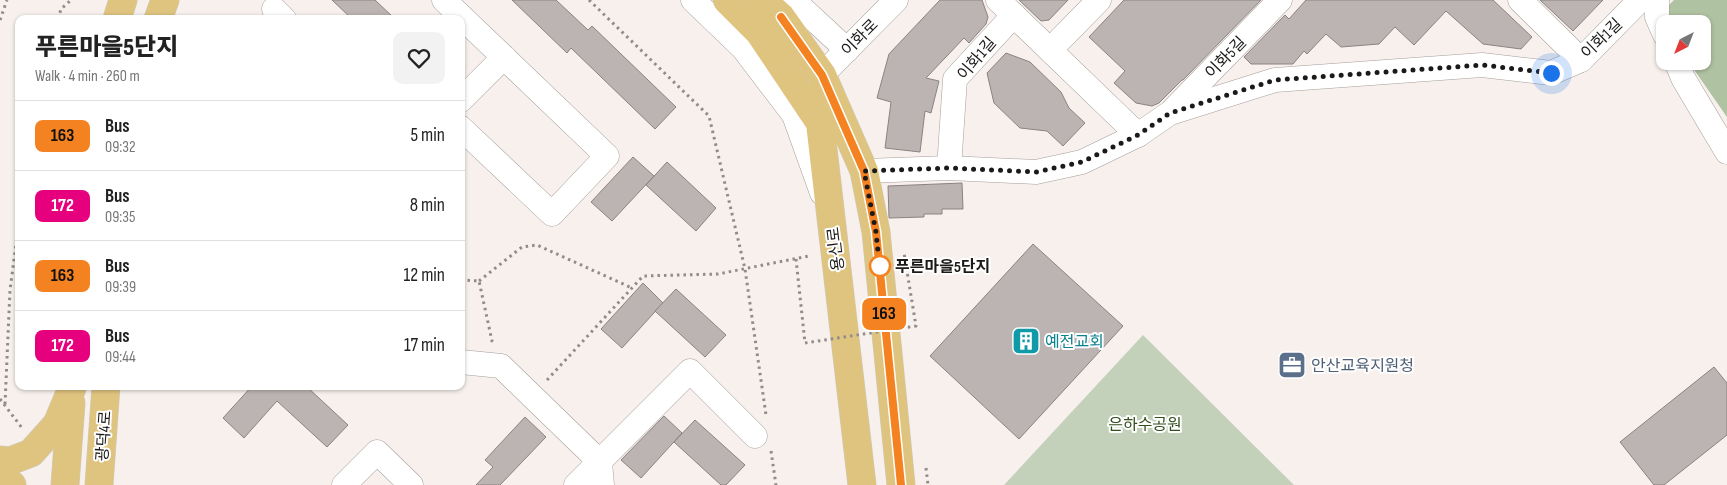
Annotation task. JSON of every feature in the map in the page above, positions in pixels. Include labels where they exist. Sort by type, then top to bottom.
[{"type":"main road","points":[[118,15],[123,0]]},
{"type":"main road","points":[[159,15],[165,0]]},
{"type":"main road","points":[[727,0],[774,12],[822,75],[864,171],[876,232],[901,485]]},
{"type":"main road","name":"용신로","points":[[774,12],[820,123],[862,485]]},
{"type":"main road","points":[[0,460],[10,461],[30,453],[57,424],[71,390]]},
{"type":"main road","points":[[65,485],[72,390]]},
{"type":"main road","name":"광덕4로","points":[[99,485],[106,390]]},
{"type":"main road","points":[[0,477],[12,485]]},
{"type":"street","points":[[444,0],[460,15]]},
{"type":"street","points":[[693,0],[744,48],[794,115],[832,221]]},
{"type":"street","name":"이화로","points":[[822,75],[896,0]]},
{"type":"street","points":[[1050,50],[1100,0]]},
{"type":"street","name":"이화5길","points":[[1170,113],[1280,0]]},
{"type":"street","points":[[1520,0],[1581,60]]},
{"type":"street","name":"이화1길","points":[[864,171],[949,168],[1036,172],[1082,162],[1138,135],[1170,113],[1275,80],[1482,65],[1551,73],[1581,60],[1640,0]]},
{"type":"street","points":[[1657,0],[1657,15]]},
{"type":"street","points":[[1006,8],[1138,135]]},
{"type":"street","name":"이화1길","points":[[949,168],[955,79],[1006,8]]},
{"type":"street","points":[[774,12],[847,50]]},
{"type":"street","points":[[465,20],[607,156],[552,214],[465,132]]},
{"type":"street","points":[[465,96],[504,57]]},
{"type":"street","points":[[1680,70],[1727,152]]},
{"type":"street","points":[[465,362],[501,366],[601,474]]},
{"type":"street","points":[[576,485],[601,474],[690,371],[764,432]]},
{"type":"street","points":[[344,485],[376,452],[411,485]]},
{"type":"path","points":[[0,20],[7,0]]},
{"type":"path","points":[[59,15],[61,9],[71,0]]},
{"type":"path","points":[[589,0],[709,116],[745,269],[764,432],[776,485]]},
{"type":"path","points":[[479,281],[522,247],[537,245],[632,288]]},
{"type":"path","points":[[4,404],[10,290],[15,252]]},
{"type":"path","points":[[796,259],[805,343],[916,326],[904,253]]},
{"type":"path","points":[[540,387],[643,276],[718,274],[809,256]]},
{"type":"path","points":[[0,399],[23,428]]},
{"type":"green space","points":[[1674,0],[1727,0],[1727,117],[1694,70],[1711,70],[1711,15],[1659,15]]},
{"type":"green space","name":"은하수공원","points":[[1143,335],[1294,485],[1004,485]]},
{"type":"building","points":[[332,0],[375,0],[391,15],[348,15]]},
{"type":"building","points":[[512,0],[556,0],[588,30],[592,26],[676,107],[655,129],[571,48],[567,53]]},
{"type":"building","points":[[940,0],[982,0],[988,17],[986,24],[969,43],[964,38],[926,78],[939,81],[931,113],[925,111],[920,152],[885,148],[891,102],[877,98],[889,54]]},
{"type":"building","points":[[1019,0],[1068,0],[1049,20],[1041,21]]},
{"type":"building","points":[[1124,0],[1261,0],[1183,80],[1159,103],[1152,106],[1136,103],[1114,83],[1125,71],[1089,37]]},
{"type":"building","points":[[1306,0],[1493,0],[1532,37],[1521,49],[1483,44],[1446,11],[1414,45],[1395,27],[1379,44],[1341,47],[1326,34],[1307,54],[1304,51],[1293,64],[1251,64],[1244,57],[1285,15],[1289,19]]},
{"type":"building","points":[[1540,0],[1603,0],[1573,31]]},
{"type":"building","points":[[1006,53],[1030,62],[1061,92],[1069,108],[1085,123],[1063,146],[1047,131],[1020,128],[994,103],[987,73]]},
{"type":"building","points":[[633,157],[654,176],[612,221],[591,202]]},
{"type":"building","points":[[667,162],[716,208],[696,231],[646,185]]},
{"type":"building","points":[[962,183],[963,209],[942,209],[942,214],[924,214],[924,217],[889,218],[888,186]]},
{"type":"building","name":"예전교회","points":[[1033,244],[1123,326],[1019,439],[930,356]]},
{"type":"building","points":[[643,283],[663,303],[622,348],[601,329]]},
{"type":"building","points":[[676,289],[726,335],[705,357],[655,311]]},
{"type":"building","points":[[1714,367],[1727,383],[1727,435],[1664,485],[1654,485],[1620,442]]},
{"type":"building","points":[[248,390],[310,390],[348,425],[327,447],[277,401],[244,438],[223,418]]},
{"type":"building","points":[[664,416],[682,433],[641,478],[621,460]]},
{"type":"building","points":[[525,417],[546,437],[500,485],[476,485],[493,467],[485,460]]},
{"type":"building","points":[[695,420],[745,465],[726,485],[721,485],[674,442]]},
{"type":"bus line","name":"163","points":[[781,17],[822,75],[864,171],[876,232],[901,485]]},
{"type":"place","name":"푸른마을5단지","points":[[880,266]]},
{"type":"place","name":"예전교회","points":[[1026,341]]},
{"type":"place","name":"안산교육지원청","points":[[1292,365]]},
{"type":"route","points":[[880,266],[880,271],[876,232],[864,171],[949,168],[1036,172],[1082,162],[1138,135],[1170,113],[1275,80],[1482,65],[1551,73]]}]
